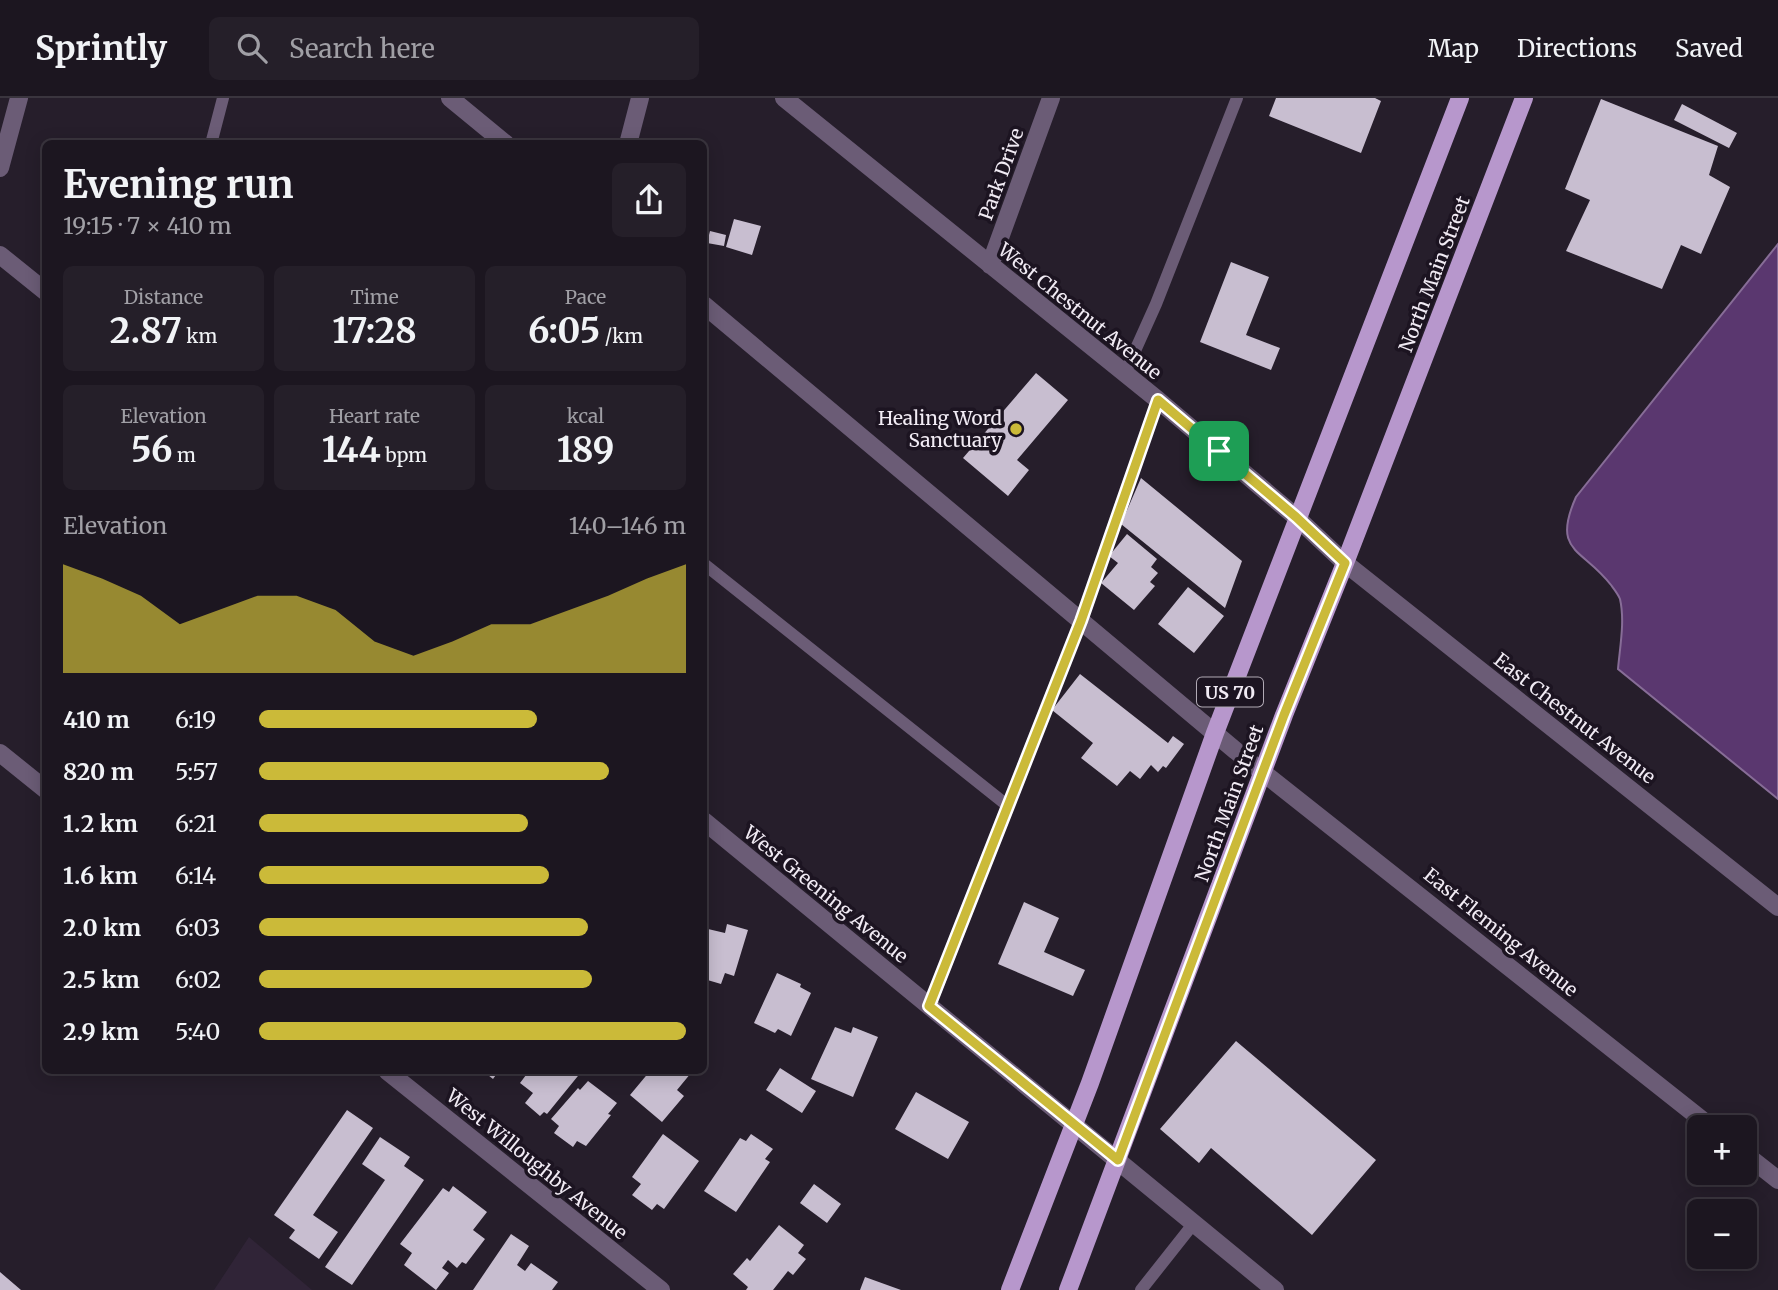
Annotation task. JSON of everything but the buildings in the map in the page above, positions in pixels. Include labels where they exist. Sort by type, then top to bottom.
[{"type":"main road","name":"North Main Street","points":[[1010,1290],[1080,1128],[1215,733],[1296,517],[1460,98]]},
{"type":"main road","name":"North Main Street","points":[[1068,1290],[1264,771],[1524,98]]},
{"type":"street","points":[[0,167],[19,98]]},
{"type":"street","points":[[450,98],[501,140]]},
{"type":"street","points":[[629,140],[640,98]]},
{"type":"street","name":"West Chestnut Avenue","points":[[784,98],[1158,400],[1296,517],[1345,563]]},
{"type":"street","name":"Park Drive","points":[[990,265],[1051,98]]},
{"type":"street","points":[[0,255],[42,289]]},
{"type":"street","name":"East Fleming Avenue","points":[[707,308],[1215,733],[1697,1115]]},
{"type":"street","name":"East Chestnut Avenue","points":[[1345,563],[1778,907]]},
{"type":"street","points":[[0,753],[42,787]]},
{"type":"street","name":"West Greening Avenue","points":[[707,823],[1273,1289]]},
{"type":"street","name":"West Willoughby Avenue","points":[[391,1074],[661,1290]]},
{"type":"street","points":[[1757,1163],[1778,1180]]},
{"type":"lane","points":[[212,140],[223,98]]},
{"type":"lane","points":[[1125,373],[1156,304],[1237,98]]},
{"type":"lane","points":[[929,1006],[1081,621],[1158,400]]},
{"type":"lane","points":[[707,566],[1008,806]]},
{"type":"lane","points":[[1141,1290],[1194,1223]]},
{"type":"shaded area","points":[[1778,244],[1778,799],[1618,669],[1622,625],[1620,599],[1600,573],[1574,548],[1567,529],[1576,497]]},
{"type":"shaded area","points":[[249,1237],[312,1290],[214,1290]]},
{"type":"place","name":"Healing Word Sanctuary","points":[[1016,429]]},
{"type":"route","points":[[1158,400],[1219,451],[1345,563],[1284,715],[1118,1160],[929,1006],[1081,621],[1158,400]]}]
